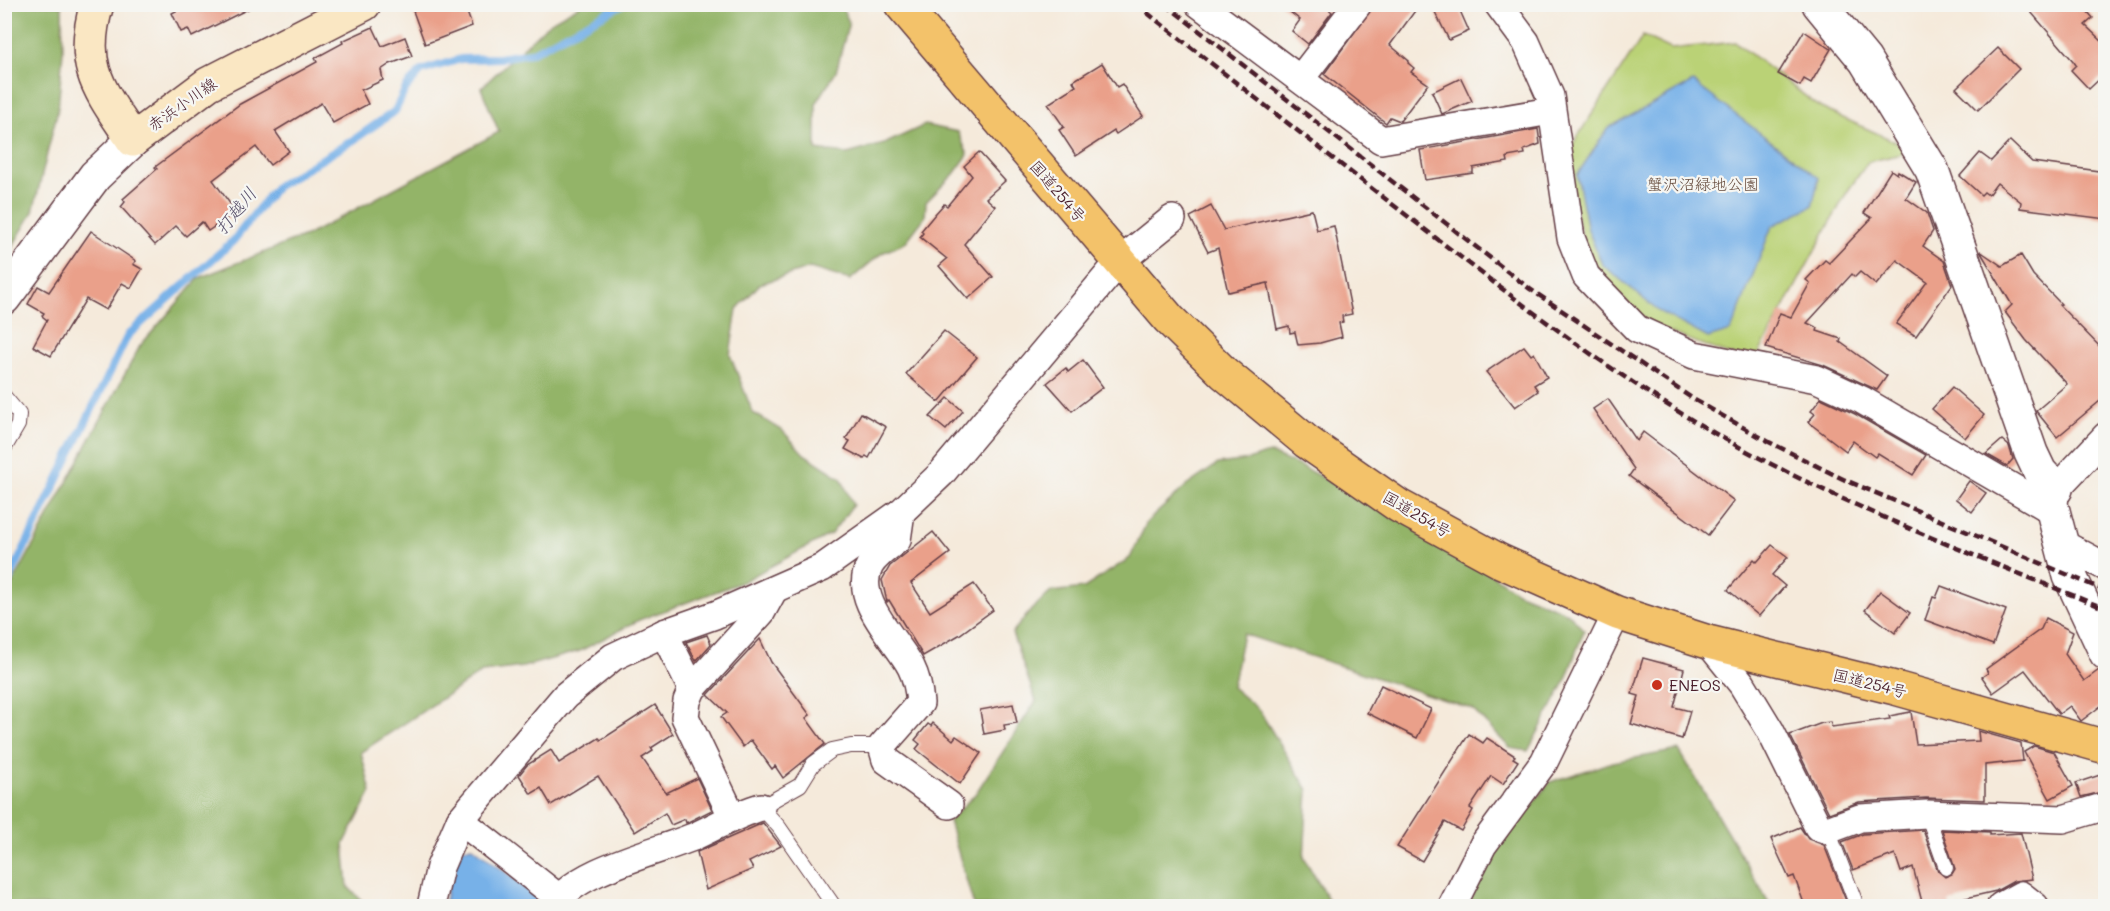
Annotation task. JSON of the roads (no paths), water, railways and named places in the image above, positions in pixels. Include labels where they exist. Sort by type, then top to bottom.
[{"type":"highway","name":"国道254号","points":[[901,4],[1169,319],[1224,373],[1307,442],[1399,506],[1500,561],[1617,613],[1708,642],[1895,688],[2106,747]]},
{"type":"main road","name":"赤浜小川線","points":[[97,4],[89,49],[93,72],[101,93],[133,140],[208,84],[364,4]]},
{"type":"street","points":[[1199,4],[1381,140],[1551,111]]},
{"type":"street","points":[[1498,4],[1526,42],[1550,96],[1571,238],[1582,267],[1586,276],[1637,329],[1694,355],[1817,379],[1862,400],[2056,514],[2106,567]]},
{"type":"street","points":[[1819,4],[1865,60],[1932,170],[2031,453],[2056,514],[2079,598],[2106,653]]},
{"type":"street","points":[[1301,78],[1353,6]]},
{"type":"street","points":[[4,298],[95,176],[133,140]]},
{"type":"street","points":[[431,906],[440,867],[460,820],[565,696],[614,657],[664,633],[773,591],[822,568],[901,512],[941,474],[1119,262],[1172,219]]},
{"type":"street","points":[[2056,514],[2106,436]]},
{"type":"street","points":[[901,512],[897,540],[870,565],[866,579],[869,602],[911,667],[919,686],[920,703],[882,746],[886,760],[949,805]]},
{"type":"street","points":[[732,816],[685,717],[687,701],[692,689],[761,613],[773,591]]},
{"type":"street","points":[[1452,906],[1483,845],[1544,762],[1617,613]]},
{"type":"street","points":[[664,633],[692,689]]},
{"type":"street","points":[[1708,642],[1742,684],[1764,721],[1818,826],[1828,830],[1860,818],[1927,814],[2063,819],[2106,806]]},
{"type":"street","points":[[460,820],[558,902],[602,870],[694,836],[732,816],[761,807]]},
{"type":"street","points":[[2001,906],[2021,895],[2035,906]]},
{"type":"lane","points":[[4,396],[19,414],[18,425],[4,449]]},
{"type":"lane","points":[[834,906],[779,827],[761,807],[800,785],[813,764],[832,750],[851,746],[882,746]]},
{"type":"lane","points":[[1927,814],[1946,868]]},
{"type":"lane","points":[[1828,830],[1857,906]]},
{"type":"water","points":[[1693,82],[1819,178],[1812,206],[1772,226],[1731,331],[1708,338],[1658,311],[1602,264],[1588,230],[1577,175],[1608,128]]},
{"type":"water","points":[[473,847],[547,904],[546,906],[444,906],[449,881],[462,848]]},
{"type":"waterway","name":"打越川","points":[[4,590],[128,335],[233,241],[276,187],[355,139],[395,111],[406,88],[421,71],[461,59],[499,58],[531,53],[623,4]]},
{"type":"railway","points":[[1136,4],[1500,287],[1577,344],[1658,399],[1741,448],[1830,493],[1875,514],[2106,609]]},
{"type":"railway","points":[[1165,4],[1530,289],[1693,399],[1769,442],[1843,479],[2106,591]]},
{"type":"place","name":"ENEOS","points":[[1657,685]]},
{"type":"park label","name":"蟹沢沼緑地公園","points":[[1703,184]]}]
